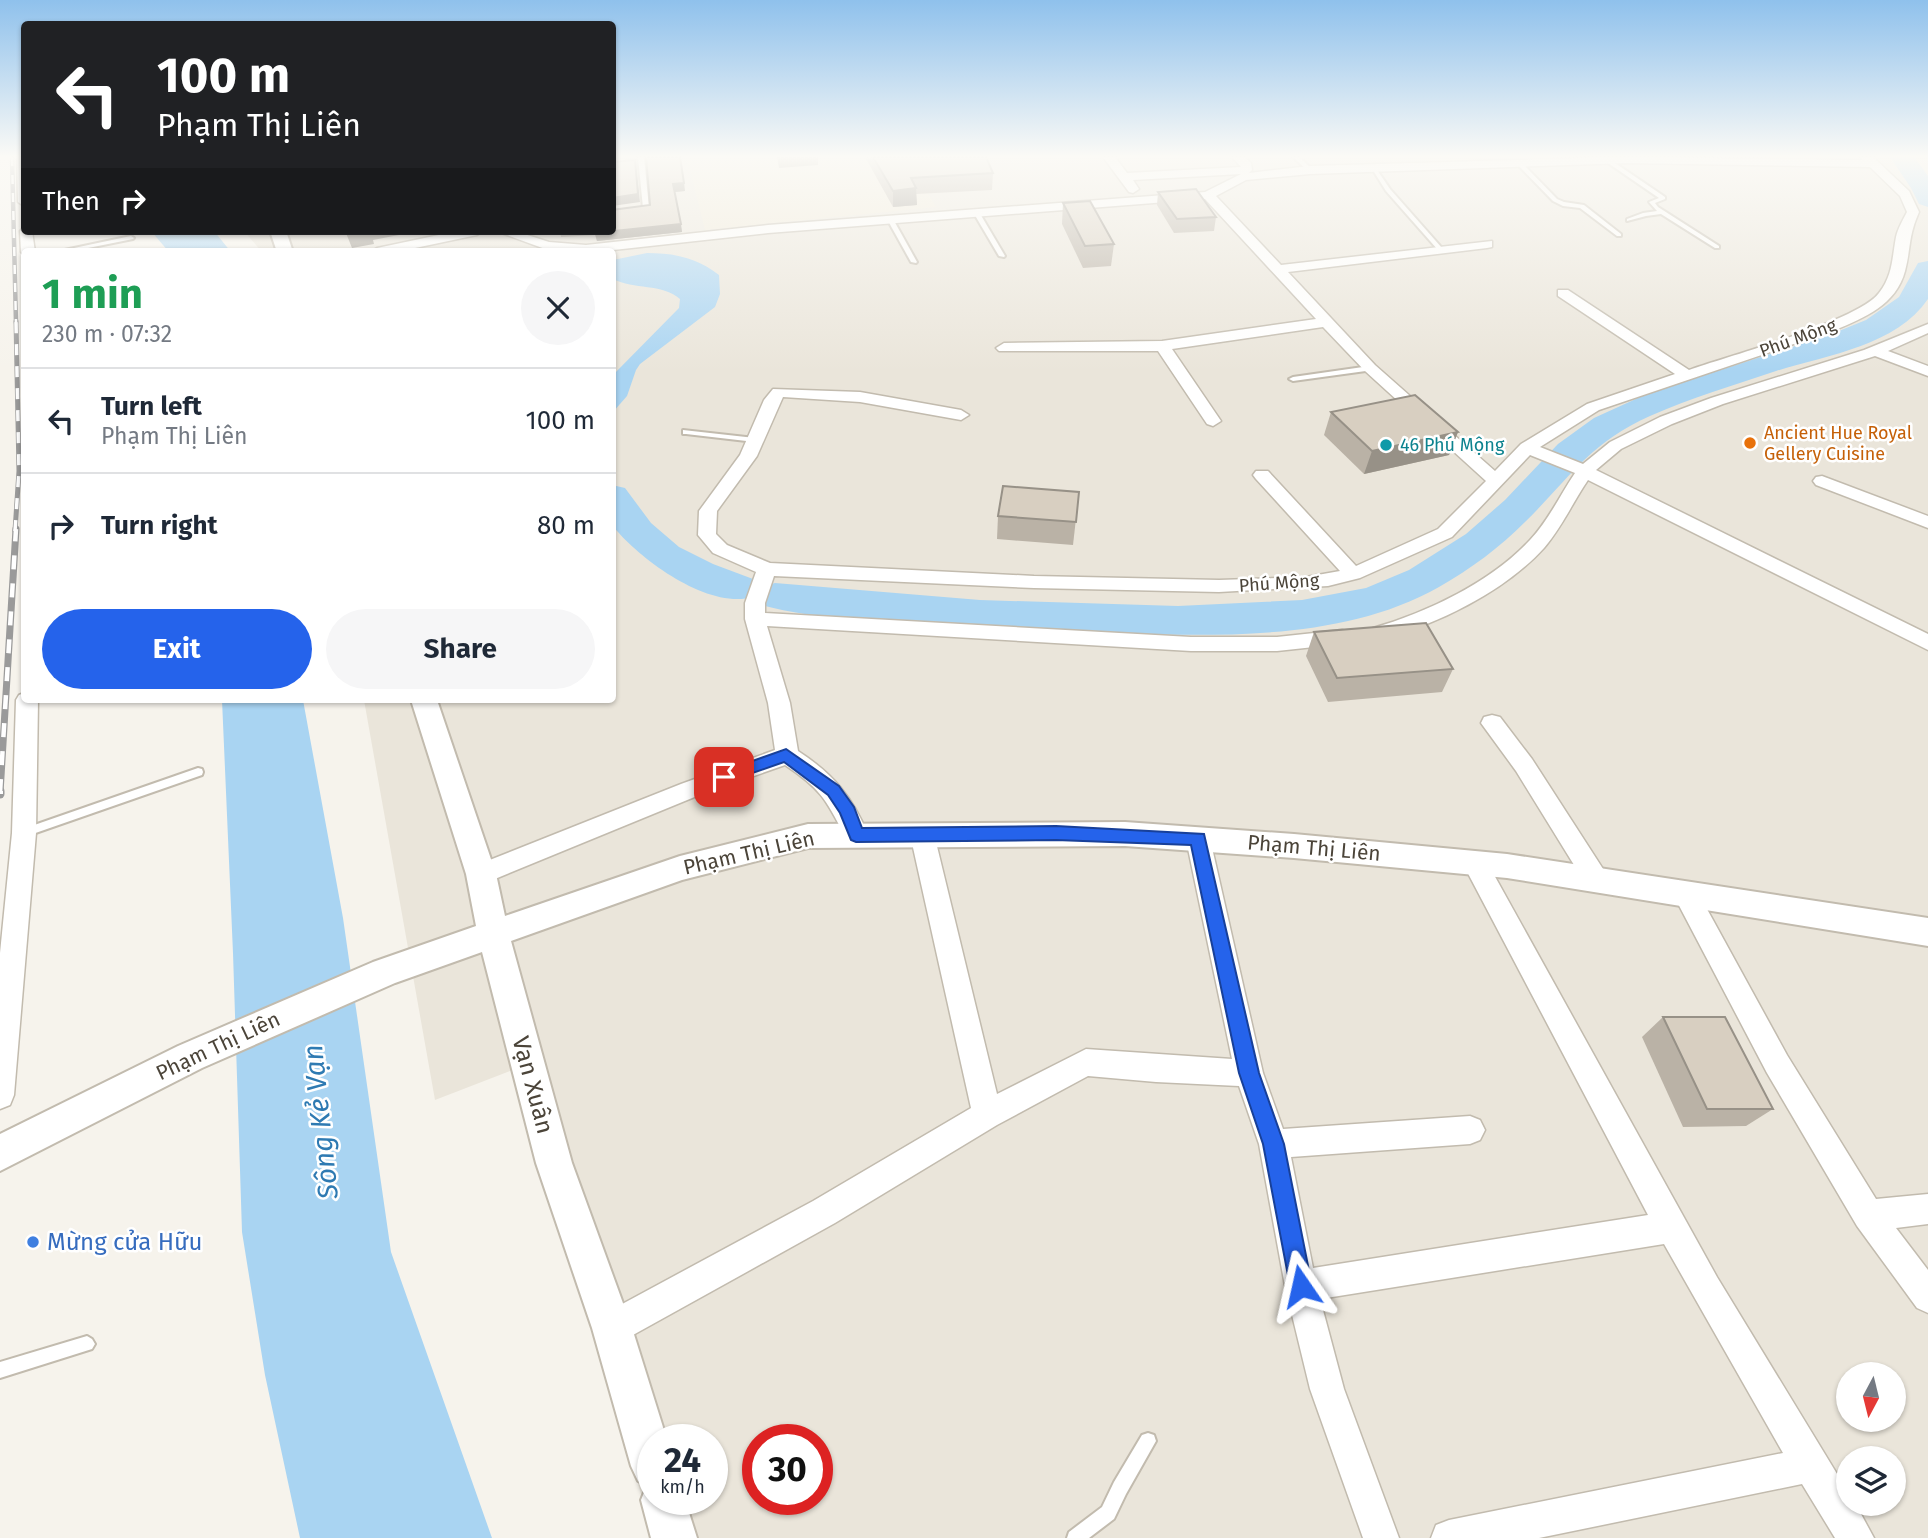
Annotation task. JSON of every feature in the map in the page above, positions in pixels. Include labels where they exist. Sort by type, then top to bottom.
[{"type":"street","points":[[596,248],[791,229]]},
{"type":"street","points":[[1240,229],[1370,368],[1495,480]]},
{"type":"street","name":"Phú Mộng","points":[[767,569],[1034,582],[1219,586],[1307,583],[1353,574],[1445,533],[1495,480],[1593,407],[1830,327],[1868,311],[1884,297],[1898,273],[1905,229]]},
{"type":"street","points":[[396,248],[458,235]]},
{"type":"street","points":[[514,235],[548,246],[573,248]]},
{"type":"street","points":[[1278,269],[1487,244]]},
{"type":"street","points":[[1563,293],[1685,374]]},
{"type":"street","points":[[1004,348],[1162,346],[1327,322]]},
{"type":"street","points":[[755,619],[1191,644],[1278,644],[1370,635],[1410,624],[1480,587],[1499,573],[1536,544],[1579,468],[1658,422],[1720,398],[1878,352],[1928,328]]},
{"type":"street","points":[[1162,346],[1213,421]]},
{"type":"street","points":[[1878,352],[1928,371]]},
{"type":"street","points":[[856,835],[848,811],[834,790],[786,755],[779,703],[755,619],[755,603],[767,569],[720,549],[707,535],[708,511],[748,456],[772,400],[779,392],[860,397],[961,415]]},
{"type":"street","points":[[1535,451],[1579,468],[1928,643]]},
{"type":"street","points":[[1262,475],[1353,574]]},
{"type":"street","points":[[1822,481],[1928,522]]},
{"type":"street","points":[[0,1094],[24,832],[27,703]]},
{"type":"street","name":"Vạn Xuân","points":[[425,703],[481,874],[493,933],[554,1163],[612,1328],[641,1424]]},
{"type":"street","points":[[1492,723],[1524,765],[1596,879]]},
{"type":"street","points":[[481,874],[786,755]]},
{"type":"street","points":[[922,834],[986,1115]]},
{"type":"street","name":"Phạm Thị Liên","points":[[0,1153],[190,1057],[385,972],[630,884],[745,850],[808,836],[1125,834],[1474,862],[1928,932]]},
{"type":"street","points":[[1198,839],[1249,1073],[1274,1144],[1301,1286],[1327,1389],[1381,1538]]},
{"type":"street","points":[[1474,862],[1672,1227],[1809,1465],[1856,1538]]},
{"type":"street","points":[[1687,896],[1777,1064],[1868,1215],[1928,1297]]},
{"type":"street","points":[[612,1328],[824,1212],[986,1115],[1086,1062],[1156,1069],[1249,1073]]},
{"type":"street","points":[[1274,1144],[1470,1130]]},
{"type":"street","points":[[1868,1215],[1928,1209]]},
{"type":"street","points":[[1301,1286],[1672,1227]]},
{"type":"street","points":[[1449,1538],[1809,1465]]},
{"type":"street","points":[[667,1515],[674,1538]]},
{"type":"lane","points":[[895,229],[914,262]]},
{"type":"lane","points":[[986,229],[1002,256]]},
{"type":"lane","points":[[1422,229],[1440,249]]},
{"type":"lane","points":[[1611,229],[1619,235]]},
{"type":"lane","points":[[1689,229],[1717,247]]},
{"type":"lane","points":[[79,248],[131,238]]},
{"type":"lane","points":[[1293,379],[1370,368]]},
{"type":"lane","points":[[686,432],[755,440]]},
{"type":"lane","points":[[24,832],[198,772]]},
{"type":"lane","points":[[0,1370],[87,1344]]},
{"type":"lane","points":[[1075,1538],[1108,1513],[1148,1441]]},
{"type":"shaded area","points":[[616,229],[1928,229],[1928,1538],[654,1538],[647,1515],[728,1515],[728,1424],[637,1424],[637,1480],[607,1378],[536,1061],[435,1100],[365,703],[616,703],[616,248],[259,248],[247,235],[616,235]]},
{"type":"water","points":[[154,235],[217,235],[228,248],[166,248]]},
{"type":"water","points":[[647,253],[676,255],[702,264],[719,275],[720,294],[715,307],[640,364],[627,396],[616,409],[616,372],[679,308],[680,299],[665,291],[616,280],[616,259]]},
{"type":"water","name":"Sông Kẻ Vạn","points":[[222,703],[304,703],[343,918],[391,1252],[492,1538],[300,1538],[265,1375],[242,1232]]},
{"type":"building","points":[[1076,229],[1106,229],[1114,244],[1085,246]]},
{"type":"building","points":[[1415,395],[1458,432],[1372,451],[1331,412]]},
{"type":"building","points":[[1003,486],[1079,492],[1076,522],[998,516]]},
{"type":"building","points":[[1426,623],[1453,669],[1337,678],[1314,632]]},
{"type":"building","points":[[1663,1017],[1725,1017],[1773,1109],[1707,1109]]},
{"type":"waterway","points":[[775,596],[980,614],[1178,620],[1302,614],[1341,608],[1378,598],[1423,579],[1479,542],[1519,508],[1570,451],[1606,426],[1661,400],[1840,342],[1877,326],[1910,303],[1920,289],[1928,269]]},
{"type":"waterway","points":[[616,502],[637,531],[665,556],[698,573],[739,588]]},
{"type":"railway","points":[[14,229],[16,323]]},
{"type":"railway","points":[[15,531],[19,471],[16,321]]},
{"type":"railway","points":[[0,793],[16,529]]},
{"type":"place","name":"Ancient Hue Royal Gellery Cuisine","points":[[1750,443]]},
{"type":"place","name":"46 Phú Mộng","points":[[1386,445]]},
{"type":"place","name":"Mừng cửa Hữu","points":[[33,1242]]},
{"type":"route","points":[[724,777],[786,755],[834,790],[848,811],[856,835],[1056,833],[1198,839],[1249,1073],[1274,1144],[1301,1286]]}]
